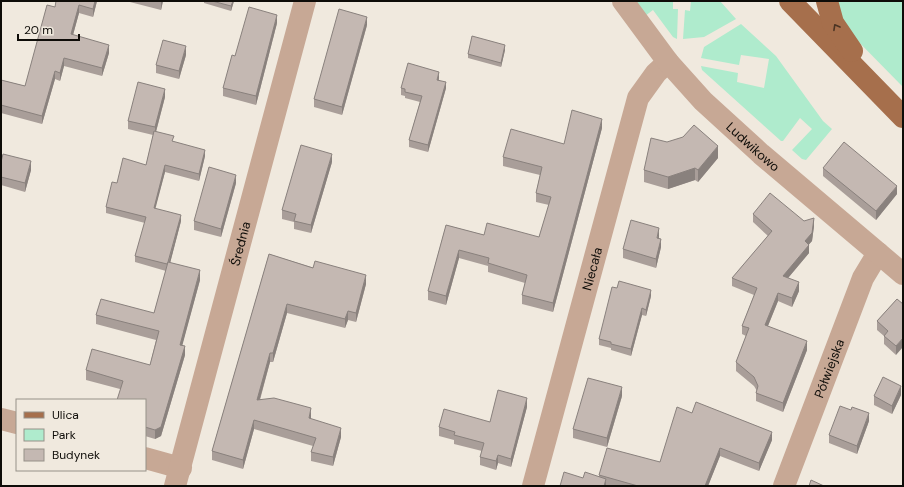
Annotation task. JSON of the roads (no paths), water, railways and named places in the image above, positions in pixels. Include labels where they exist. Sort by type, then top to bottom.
[{"type":"main road","points":[[790,1],[896,111]]},
{"type":"main road","points":[[827,1],[828,9],[837,30],[896,111]]},
{"type":"street","name":"Średnia","points":[[178,477],[305,1]]},
{"type":"street","name":"Ludwikowo","points":[[623,1],[668,62],[691,89],[761,154],[903,274]]},
{"type":"street","name":"Niecała","points":[[534,486],[638,98],[656,73],[668,62]]},
{"type":"street","name":"Półwiejska","points":[[784,486],[863,278],[878,253]]},
{"type":"street","points":[[1,419],[16,423]]},
{"type":"street","points":[[146,459],[178,477]]}]
